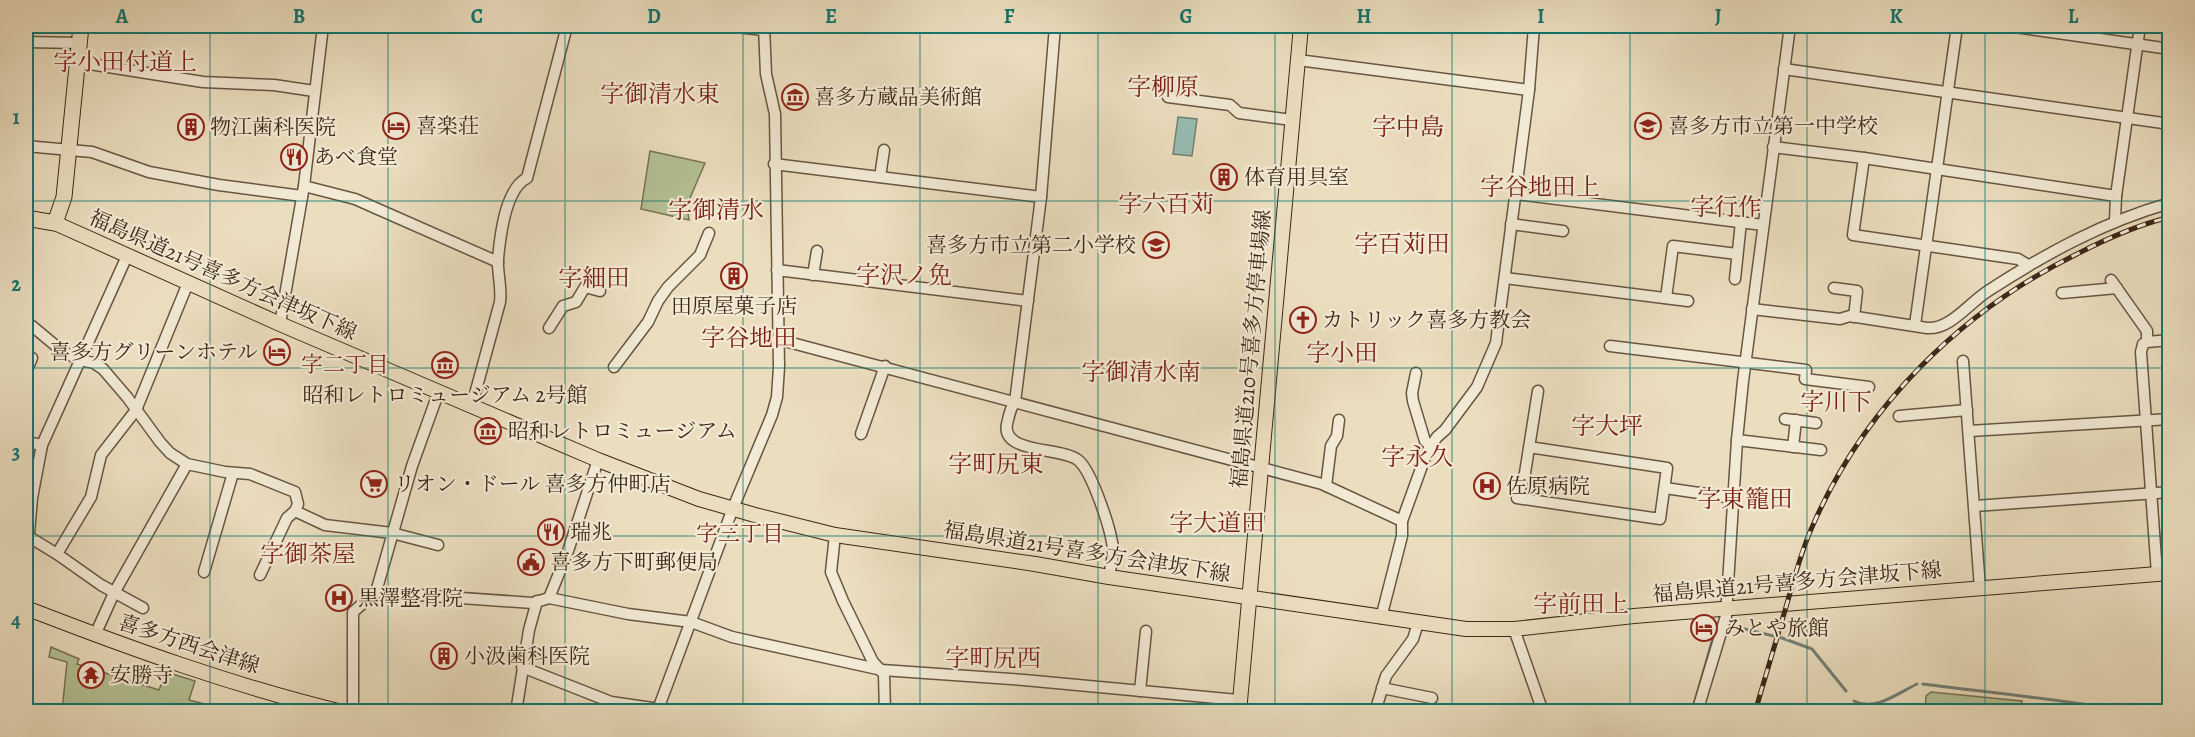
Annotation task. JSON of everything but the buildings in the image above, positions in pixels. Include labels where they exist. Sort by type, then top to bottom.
[{"type":"highway","points":[[26,218],[55,224],[64,196],[81,26]]},
{"type":"main road","name":"福島県道210号喜多方停車場線","points":[[1238,706],[1262,467],[1301,26]]},
{"type":"main road","name":"福島県道21号喜多方会津坂下線","points":[[55,224],[280,324],[598,460],[699,499],[835,535],[1035,564],[1108,578],[1466,629],[1514,629],[1610,618],[2163,573]]},
{"type":"main road","name":"喜多方西会津線","points":[[26,608],[95,635],[243,685],[292,700],[342,711]]},
{"type":"street","points":[[280,324],[303,191],[323,26]]},
{"type":"street","points":[[472,405],[500,302],[502,286],[498,262],[506,210],[519,182],[527,178],[567,26]]},
{"type":"street","points":[[522,667],[611,702],[658,710],[733,508],[772,415],[777,397],[775,114],[766,74],[764,28],[728,26]]},
{"type":"street","points":[[1055,26],[1041,196],[1015,402],[1011,406],[1006,428],[1010,438],[1024,445],[1077,459],[1091,480],[1107,520],[1113,554],[1108,578]]},
{"type":"street","points":[[1381,618],[1402,536],[1402,521],[1418,477],[1431,446],[1477,387],[1496,343],[1529,90],[1534,26]]},
{"type":"street","points":[[1697,711],[1726,616],[1737,440],[1790,26]]},
{"type":"street","points":[[1915,325],[1957,26]]},
{"type":"street","points":[[2008,26],[2169,49]]},
{"type":"street","points":[[2115,220],[2116,196],[2140,26]]},
{"type":"street","points":[[26,42],[79,43]]},
{"type":"street","points":[[1298,60],[1529,90]]},
{"type":"street","points":[[77,62],[203,82],[274,85],[314,91]]},
{"type":"street","points":[[1784,69],[2169,124]]},
{"type":"street","points":[[1168,97],[1230,105],[1239,113],[1292,120]]},
{"type":"street","points":[[26,146],[92,152],[149,172],[219,185],[303,191],[355,199],[498,262]]},
{"type":"street","points":[[1773,147],[1864,158],[2116,196]]},
{"type":"street","points":[[880,177],[884,150]]},
{"type":"street","points":[[1864,158],[1853,235],[2018,259],[2028,265]]},
{"type":"street","points":[[774,164],[1041,196]]},
{"type":"street","points":[[1516,194],[1763,225]]},
{"type":"street","points":[[1752,309],[1840,319],[1854,317],[1930,329],[1942,327],[1978,297],[2056,248],[2115,220],[2169,203]]},
{"type":"street","points":[[1735,279],[1741,222]]},
{"type":"street","points":[[1511,224],[1563,231]]},
{"type":"street","points":[[614,367],[648,322],[668,287],[700,255],[709,233]]},
{"type":"street","points":[[1666,298],[1673,246],[1737,254]]},
{"type":"street","points":[[813,275],[817,251]]},
{"type":"street","points":[[26,569],[27,536],[42,445],[127,256]]},
{"type":"street","points":[[777,270],[1028,301]]},
{"type":"street","points":[[1505,278],[1688,301]]},
{"type":"street","points":[[57,554],[91,497],[101,455],[136,410],[188,283]]},
{"type":"street","points":[[2062,293],[2114,284],[2147,332],[2147,342]]},
{"type":"street","points":[[549,328],[563,306],[576,302],[585,287],[600,291]]},
{"type":"street","points":[[1834,288],[1857,291],[1854,317]]},
{"type":"street","points":[[26,321],[53,344],[80,360],[94,363],[103,369],[160,442],[170,453],[187,464],[250,474],[295,492],[298,504],[295,511],[286,518],[260,575]]},
{"type":"street","points":[[777,339],[1262,467],[1326,486],[1402,521]]},
{"type":"street","points":[[2163,573],[2151,493],[2141,352],[2143,344],[2147,342],[2169,340]]},
{"type":"street","points":[[1610,346],[1806,370],[1805,379],[1869,387]]},
{"type":"street","points":[[26,372],[32,358]]},
{"type":"street","points":[[1963,361],[1980,588]]},
{"type":"street","points":[[861,434],[885,366]]},
{"type":"street","points":[[1416,373],[1413,400],[1425,441],[1431,446]]},
{"type":"street","points":[[353,711],[353,612],[376,591],[412,466],[439,391]]},
{"type":"street","points":[[1529,447],[1667,468],[1660,519],[1517,498],[1526,473],[1529,447],[1539,391]]},
{"type":"street","points":[[1899,416],[1967,410]]},
{"type":"street","points":[[1793,447],[1791,419],[1816,423]]},
{"type":"street","points":[[1969,431],[2169,419]]},
{"type":"street","points":[[1326,486],[1331,446],[1337,436],[1340,420]]},
{"type":"street","points":[[1737,440],[1821,450]]},
{"type":"street","points":[[26,442],[42,445]]},
{"type":"street","points":[[549,598],[568,551],[598,460]]},
{"type":"street","points":[[95,635],[114,593],[187,464]]},
{"type":"street","points":[[204,572],[233,472]]},
{"type":"street","points":[[1665,488],[1733,498]]},
{"type":"street","points":[[1975,506],[2169,492]]},
{"type":"street","points":[[295,511],[325,525],[393,533],[438,546]]},
{"type":"street","points":[[835,535],[830,567],[873,662],[882,670],[885,681],[885,711]]},
{"type":"street","points":[[27,536],[114,593],[143,608]]},
{"type":"street","points":[[376,591],[535,602],[549,598],[628,614],[691,622],[732,637],[882,670],[1140,691],[1238,706]]},
{"type":"street","points":[[516,711],[535,602]]},
{"type":"street","points":[[1375,711],[1382,688],[1395,661],[1413,639],[1418,623]]},
{"type":"street","points":[[1514,629],[1543,711]]},
{"type":"street","points":[[1140,691],[1146,631]]},
{"type":"street","points":[[1382,688],[1432,698]]},
{"type":"green space","points":[[650,151],[705,163],[687,205],[689,220],[641,209]]},
{"type":"green space","name":"安勝寺","points":[[51,647],[79,659],[77,664],[159,690],[166,672],[195,681],[189,700],[232,711],[62,711],[67,662],[49,657]]},
{"type":"green space","points":[[1931,692],[2022,701],[2021,711],[1925,711],[1926,696]]},
{"type":"water","points":[[1178,117],[1197,119],[1192,156],[1173,154]]},
{"type":"waterway","points":[[1692,712],[1717,624],[1719,624]]},
{"type":"waterway","points":[[1736,627],[1782,638],[1812,649],[1846,691]]},
{"type":"waterway","points":[[1854,701],[1862,704],[1878,703],[1917,684]]},
{"type":"waterway","points":[[1923,684],[2134,712]]},
{"type":"railway","points":[[1755,712],[1809,535],[1835,482],[1860,440],[1889,402],[1921,366],[1956,333],[2034,277],[2110,238],[2170,217]]},
{"type":"place","name":"喜多方蔵品美術館","points":[[795,97]]},
{"type":"place","name":"喜楽荘","points":[[396,126]]},
{"type":"place","name":"喜多方市立第一中学校","points":[[1648,126]]},
{"type":"place","name":"物江歯科医院","points":[[191,127]]},
{"type":"place","name":"あべ食堂","points":[[294,157]]},
{"type":"place","name":"体育用具室","points":[[1224,177]]},
{"type":"place","name":"喜多方市立第二小学校","points":[[1156,245]]},
{"type":"place","name":"田原屋菓子店","points":[[734,276]]},
{"type":"place","name":"カトリック喜多方教会","points":[[1303,320]]},
{"type":"place","name":"喜多方グリーンホテル","points":[[277,352]]},
{"type":"place","name":"昭和レトロミュージアム 2号館","points":[[445,365]]},
{"type":"place","name":"昭和レトロミュージアム","points":[[488,431]]},
{"type":"place","name":"リオン・ドール 喜多方仲町店","points":[[374,484]]},
{"type":"place","name":"佐原病院","points":[[1487,486]]},
{"type":"place","name":"瑞兆","points":[[551,532]]},
{"type":"place","name":"喜多方下町郵便局","points":[[531,562]]},
{"type":"place","name":"黒澤整骨院","points":[[339,598]]},
{"type":"place","name":"みとや旅館","points":[[1704,628]]},
{"type":"place","name":"小汲歯科医院","points":[[444,656]]},
{"type":"place","name":"安勝寺","points":[[91,675]]},
{"type":"district","name":"字小田付道上","points":[[125,62]]},
{"type":"district","name":"字柳原","points":[[1163,87]]},
{"type":"district","name":"字御清水東","points":[[660,94]]},
{"type":"district","name":"字中島","points":[[1408,127]]},
{"type":"district","name":"字谷地田上","points":[[1540,187]]},
{"type":"district","name":"字六百苅","points":[[1166,204]]},
{"type":"district","name":"字行作","points":[[1726,207]]},
{"type":"district","name":"字御清水","points":[[716,210]]},
{"type":"district","name":"字百苅田","points":[[1402,244]]},
{"type":"district","name":"字沢ノ免","points":[[904,275]]},
{"type":"district","name":"字細田","points":[[594,278]]},
{"type":"district","name":"字谷地田","points":[[749,338]]},
{"type":"district","name":"字小田","points":[[1342,353]]},
{"type":"district","name":"字二丁目","points":[[345,365]]},
{"type":"district","name":"字御清水南","points":[[1141,372]]},
{"type":"district","name":"字川下","points":[[1836,402]]},
{"type":"district","name":"字大坪","points":[[1607,426]]},
{"type":"district","name":"字永久","points":[[1417,457]]},
{"type":"district","name":"字町尻東","points":[[996,464]]},
{"type":"district","name":"字東籠田","points":[[1745,499]]},
{"type":"district","name":"字大道田","points":[[1217,523]]},
{"type":"district","name":"字三丁目","points":[[740,534]]},
{"type":"district","name":"字御茶屋","points":[[308,554]]},
{"type":"district","name":"字前田上","points":[[1581,604]]},
{"type":"district","name":"字町尻西","points":[[993,658]]}]
